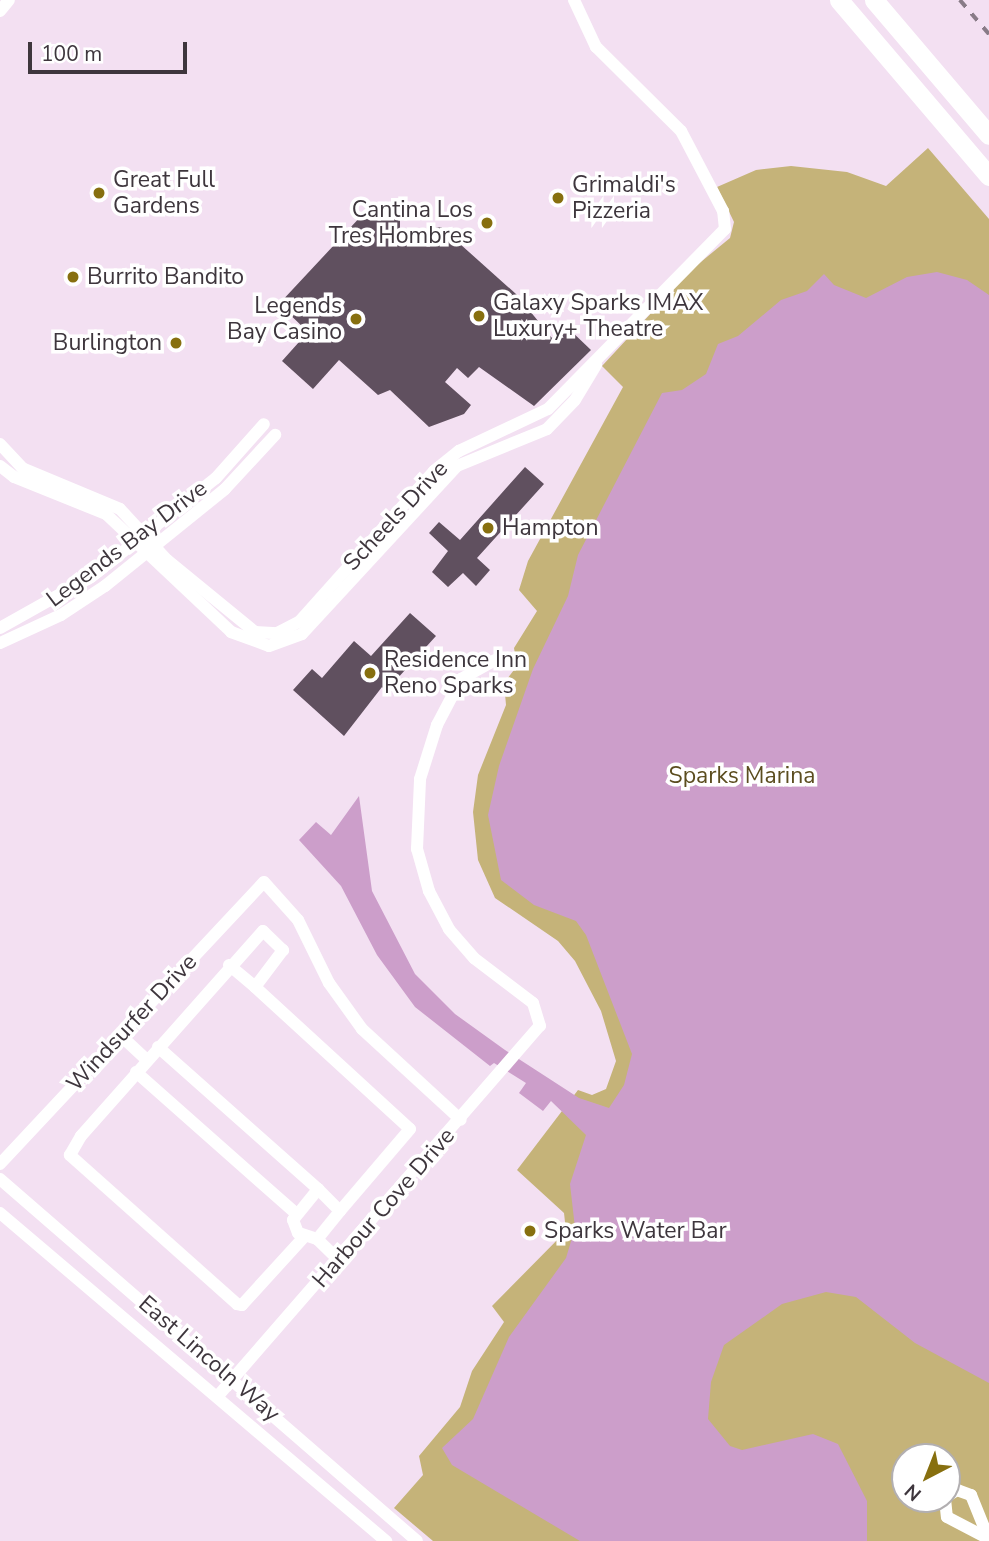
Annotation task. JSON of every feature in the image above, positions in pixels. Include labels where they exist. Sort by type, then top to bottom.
[{"type":"highway","points":[[839,0],[989,176]]},
{"type":"highway","points":[[874,0],[989,135]]},
{"type":"street","points":[[0,11],[9,0]]},
{"type":"street","name":"Scheels Drive","points":[[151,549],[235,619],[255,632],[276,634],[299,622],[384,536],[443,462],[539,415],[603,355],[723,233],[726,217],[675,122],[596,47],[574,0]]},
{"type":"street","points":[[0,445],[22,468],[120,509],[151,549],[231,632],[270,646],[302,634],[338,595],[340,586],[384,536],[457,466],[547,429],[575,400],[603,355]]},
{"type":"street","name":"Legends Bay Drive","points":[[0,628],[91,577],[216,478],[264,424]]},
{"type":"street","name":"Legends Bay Drive","points":[[0,643],[61,615],[151,549],[225,489],[275,435]]},
{"type":"street","points":[[0,466],[14,477],[106,514],[141,535]]},
{"type":"street","name":"Harbour Cove Drive","points":[[217,1397],[538,1030],[540,1014],[457,939],[429,891],[417,849],[420,779],[437,725],[461,679],[495,660]]},
{"type":"street","name":"Windsurfer Drive","points":[[0,1164],[264,882],[298,920],[329,983],[362,1028],[461,1119]]},
{"type":"street","points":[[255,987],[282,957],[283,950],[271,938],[257,933],[70,1148],[75,1161],[237,1304],[243,1305],[303,1237]]},
{"type":"street","points":[[229,965],[410,1129],[317,1239]]},
{"type":"street","points":[[120,1035],[147,1059]]},
{"type":"street","points":[[158,1047],[340,1211]]},
{"type":"street","points":[[136,1072],[294,1212]]},
{"type":"street","name":"East Lincoln Way","points":[[0,1178],[417,1541]]},
{"type":"street","points":[[318,1189],[294,1212],[294,1228],[303,1237],[317,1239],[338,1259]]},
{"type":"street","name":"East Lincoln Way","points":[[0,1213],[386,1541]]},
{"type":"street","points":[[961,1491],[971,1495],[988,1538]]},
{"type":"street","points":[[947,1513],[947,1517],[988,1538]]},
{"type":"green space","name":"Sparks Marina","points":[[928,148],[989,219],[989,1541],[433,1541],[394,1508],[423,1475],[419,1456],[460,1407],[472,1371],[504,1322],[492,1306],[566,1231],[564,1213],[517,1170],[578,1090],[592,1095],[606,1089],[616,1061],[601,1011],[575,961],[558,941],[495,898],[478,860],[473,812],[478,775],[506,705],[504,683],[517,666],[514,648],[537,611],[519,590],[528,561],[623,387],[602,366],[691,270],[730,238],[734,222],[717,187],[756,170],[791,166],[847,172],[886,186]]},
{"type":"shaded area","name":"Sparks Marina","points":[[937,272],[967,280],[989,295],[989,1383],[915,1343],[856,1297],[826,1292],[782,1304],[724,1345],[711,1382],[708,1419],[730,1446],[742,1450],[813,1434],[838,1444],[867,1501],[867,1541],[580,1541],[452,1465],[442,1448],[473,1419],[509,1337],[566,1258],[575,1228],[570,1184],[586,1135],[551,1101],[543,1111],[519,1093],[526,1083],[494,1063],[490,1066],[415,1007],[377,955],[341,886],[299,840],[316,822],[331,835],[359,796],[372,891],[415,974],[455,1014],[505,1050],[579,1098],[609,1108],[624,1085],[632,1054],[586,935],[576,921],[534,905],[501,880],[488,815],[499,766],[533,669],[568,596],[578,555],[662,393],[682,390],[706,374],[718,344],[738,336],[781,300],[807,291],[824,274],[834,285],[866,298],[907,277]]},
{"type":"building","points":[[363,214],[400,214],[400,234],[441,227],[516,294],[552,338],[569,329],[591,350],[534,406],[479,367],[468,378],[457,368],[445,382],[471,405],[464,414],[429,427],[390,390],[378,395],[339,360],[313,389],[282,361],[308,332],[279,304]]},
{"type":"building","name":"Hampton","points":[[525,467],[544,484],[477,558],[490,570],[476,586],[463,573],[448,587],[432,572],[448,551],[429,533],[439,522],[460,540]]},
{"type":"building","name":"Residence Inn Reno Sparks","points":[[410,613],[436,636],[386,691],[382,687],[344,736],[293,690],[312,669],[322,678],[354,641],[371,656]]},
{"type":"railway","points":[[960,0],[989,34]]},
{"type":"place","name":"Great Full Gardens","points":[[99,193]]},
{"type":"place","name":"Grimaldi's Pizzeria","points":[[558,198]]},
{"type":"place","name":"Cantina Los Tres Hombres","points":[[487,223]]},
{"type":"place","name":"Burrito Bandito","points":[[73,277]]},
{"type":"place","name":"Galaxy Sparks IMAX Luxury+ Theatre","points":[[479,316]]},
{"type":"place","name":"Legends Bay Casino","points":[[356,319]]},
{"type":"place","name":"Burlington","points":[[176,343]]},
{"type":"place","name":"Hampton","points":[[488,528]]},
{"type":"place","name":"Residence Inn Reno Sparks","points":[[370,673]]},
{"type":"place","name":"Sparks Water Bar","points":[[530,1231]]}]
